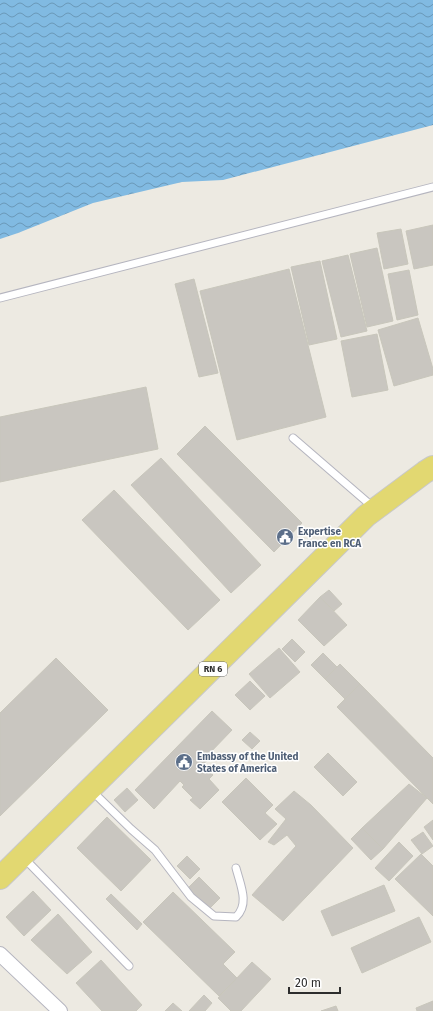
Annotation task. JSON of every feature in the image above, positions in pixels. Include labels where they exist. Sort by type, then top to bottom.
[{"type":"main road","name":"RN 6","points":[[0,878],[366,516],[433,467]]},
{"type":"street","points":[[0,954],[60,1011]]},
{"type":"lane","points":[[0,298],[433,187]]},
{"type":"lane","points":[[293,438],[375,510]]},
{"type":"lane","points":[[90,790],[155,850],[191,897],[214,916],[236,917],[242,912],[244,897],[236,868]]},
{"type":"lane","points":[[23,856],[129,966]]},
{"type":"water","points":[[0,0],[433,0],[433,125],[223,180],[182,182],[93,203],[0,239]]},
{"type":"building","points":[[433,225],[433,265],[414,269],[406,231]]},
{"type":"building","points":[[401,229],[408,264],[384,269],[377,233]]},
{"type":"building","points":[[377,248],[393,321],[367,327],[350,254]]},
{"type":"building","points":[[348,255],[367,331],[341,337],[322,261]]},
{"type":"building","points":[[320,261],[337,339],[309,345],[291,267]]},
{"type":"building","points":[[289,269],[326,417],[237,440],[200,291]]},
{"type":"building","points":[[409,270],[418,315],[397,320],[388,274]]},
{"type":"building","points":[[194,279],[218,373],[199,377],[175,284]]},
{"type":"building","points":[[418,318],[433,369],[433,375],[394,386],[378,330]]},
{"type":"building","points":[[377,334],[388,390],[352,397],[341,341]]},
{"type":"building","points":[[146,387],[158,449],[0,482],[0,417]]},
{"type":"building","points":[[205,426],[302,523],[274,552],[177,454]]},
{"type":"building","points":[[161,458],[261,565],[231,593],[131,485]]},
{"type":"building","points":[[114,490],[220,600],[188,630],[82,520]]},
{"type":"building","points":[[329,590],[342,604],[334,611],[320,597]]},
{"type":"building","points":[[320,597],[347,625],[324,646],[298,620]]},
{"type":"building","points":[[292,639],[305,652],[295,662],[282,649]]},
{"type":"building","points":[[279,648],[300,672],[270,698],[249,674]]},
{"type":"building","points":[[323,653],[337,667],[325,679],[311,665]]},
{"type":"building","points":[[56,658],[108,710],[0,816],[0,713]]},
{"type":"building","points":[[340,664],[360,684],[345,699],[325,679]]},
{"type":"building","points":[[250,681],[265,696],[250,710],[235,695]]},
{"type":"building","points":[[360,684],[433,758],[433,804],[337,707]]},
{"type":"building","name":"Embassy of the United States of America","points":[[212,711],[232,730],[207,756],[210,758],[202,765],[213,775],[209,779],[219,790],[200,809],[190,800],[193,798],[182,787],[184,785],[180,781],[154,809],[135,790]]},
{"type":"building","points":[[250,732],[260,741],[252,749],[242,740]]},
{"type":"building","points":[[328,753],[357,782],[343,796],[314,767]]},
{"type":"building","points":[[246,778],[273,805],[265,813],[277,824],[260,840],[222,802]]},
{"type":"building","points":[[409,784],[427,798],[383,849],[362,828]]},
{"type":"building","points":[[127,788],[138,800],[125,812],[114,800]]},
{"type":"building","points":[[294,791],[311,805],[353,848],[283,921],[252,895],[296,846],[287,835],[274,845],[268,842],[286,819],[275,809]]},
{"type":"building","points":[[107,817],[151,860],[121,891],[77,848]]},
{"type":"building","points":[[433,820],[433,840],[424,827]]},
{"type":"building","points":[[362,828],[383,849],[371,860],[351,839]]},
{"type":"building","points":[[423,832],[433,846],[422,854],[411,840]]},
{"type":"building","points":[[399,842],[413,856],[389,881],[375,868]]},
{"type":"building","points":[[421,854],[433,866],[433,916],[395,879]]},
{"type":"building","points":[[187,856],[200,869],[190,879],[177,866]]},
{"type":"building","points":[[199,877],[220,898],[209,909],[188,888]]},
{"type":"building","points":[[384,885],[395,911],[332,936],[321,911]]},
{"type":"building","points":[[33,891],[51,910],[24,936],[6,917]]},
{"type":"building","points":[[173,892],[235,952],[223,964],[237,978],[219,996],[143,922]]},
{"type":"building","points":[[111,894],[142,924],[137,930],[106,899]]},
{"type":"building","points":[[58,914],[92,952],[67,974],[31,940]]},
{"type":"building","points":[[419,917],[431,942],[362,973],[351,948]]},
{"type":"building","points":[[101,960],[142,1005],[136,1011],[102,1011],[76,983]]},
{"type":"building","points":[[252,962],[271,979],[241,1011],[231,1011],[218,998]]},
{"type":"building","points":[[204,995],[212,1003],[205,1011],[189,1011]]},
{"type":"building","points":[[433,1001],[433,1011],[417,1011],[416,1008]]},
{"type":"building","points":[[173,1003],[182,1011],[165,1011]]},
{"type":"building","points":[[336,1006],[338,1011],[321,1011]]},
{"type":"place","name":"Expertise France en RCA","points":[[285,537]]},
{"type":"place","name":"Embassy of the United States of America","points":[[184,762]]}]
